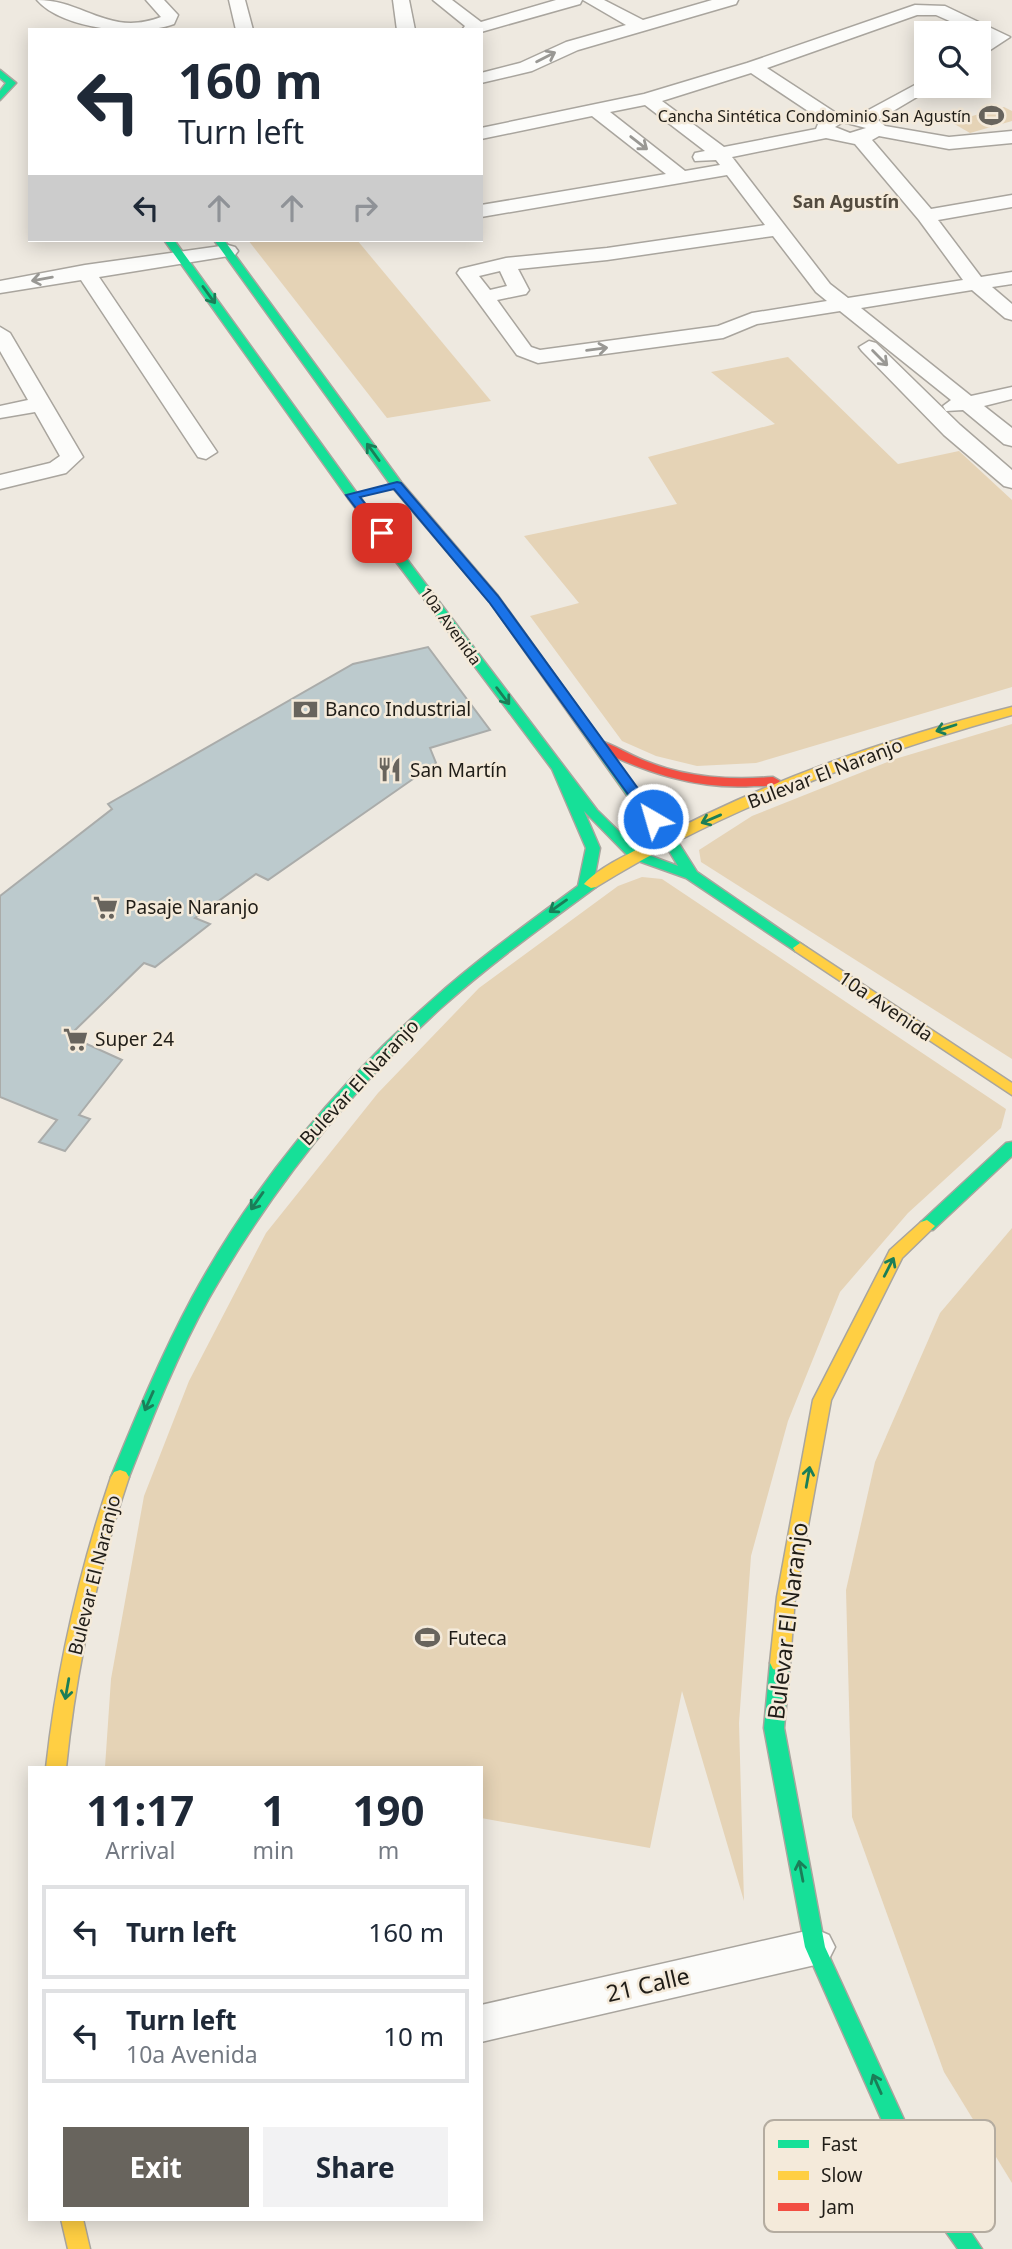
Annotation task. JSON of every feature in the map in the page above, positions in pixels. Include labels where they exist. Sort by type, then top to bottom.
[{"type":"street","points":[[46,0],[93,24],[117,28]]},
{"type":"street","points":[[237,0],[244,28]]},
{"type":"street","points":[[401,0],[406,28]]},
{"type":"street","points":[[441,0],[473,28],[574,0]]},
{"type":"street","points":[[591,0],[641,26]]},
{"type":"street","points":[[483,78],[517,70],[562,49],[730,0]]},
{"type":"street","points":[[621,15],[677,1],[702,8]]},
{"type":"street","points":[[131,28],[155,25],[170,18],[156,4]]},
{"type":"street","points":[[483,134],[648,99],[753,67],[926,8],[960,21]]},
{"type":"street","points":[[991,33],[1001,37],[991,44]]},
{"type":"street","points":[[753,67],[831,125],[841,137],[868,129],[914,93]]},
{"type":"street","points":[[3,74],[28,81]]},
{"type":"street","points":[[0,97],[8,90],[10,83],[3,74]]},
{"type":"street","points":[[648,99],[726,161],[780,229],[830,299],[952,430],[1006,476]]},
{"type":"street","points":[[0,102],[21,103]]},
{"type":"street","points":[[597,111],[680,176]]},
{"type":"street","points":[[483,211],[680,176],[831,125]]},
{"type":"street","points":[[868,129],[949,143],[1012,137]]},
{"type":"street","points":[[868,129],[975,283],[1012,314]]},
{"type":"street","points":[[664,163],[726,161]]},
{"type":"street","points":[[926,216],[1012,201]]},
{"type":"street","points":[[780,229],[607,254],[506,264],[467,272],[524,351],[538,357],[723,332],[752,319],[830,299],[1012,278]]},
{"type":"street","name":"10a Avenida","points":[[170,242],[352,495],[592,813],[635,855],[691,875],[1012,1090]]},
{"type":"street","points":[[0,307],[90,279],[183,259],[223,246]]},
{"type":"street","name":"10a Avenida","points":[[223,246],[397,485],[494,599],[668,837],[691,875]]},
{"type":"street","points":[[484,297],[519,290],[506,264]]},
{"type":"street","points":[[0,287],[90,279]]},
{"type":"street","points":[[90,279],[206,452]]},
{"type":"street","points":[[830,299],[1012,439]]},
{"type":"street","points":[[0,333],[71,453],[70,461],[58,468],[0,482]]},
{"type":"street","points":[[934,411],[1012,393]]},
{"type":"street","points":[[0,412],[42,404]]},
{"type":"street","points":[[952,430],[989,421]]},
{"type":"street","points":[[352,495],[397,485]]},
{"type":"street","name":"Bulevar El Naranjo","points":[[56,1766],[82,1606],[105,1519],[133,1437],[181,1329],[235,1233],[312,1129],[392,1043],[445,992],[504,945],[635,855],[668,837],[810,776],[933,732],[1012,710]]},
{"type":"street","points":[[598,744],[657,774],[700,783],[737,785],[810,776]]},
{"type":"street","points":[[558,769],[593,848],[584,888]]},
{"type":"street","name":"Bulevar El Naranjo","points":[[893,2120],[815,1947],[774,1728],[786,1597],[822,1399],[896,1254],[1012,1147]]},
{"type":"street","name":"21 Calle","points":[[483,2024],[815,1947]]},
{"type":"street","points":[[72,2221],[79,2249]]},
{"type":"street","name":"Bulevar El Naranjo","points":[[959,2232],[971,2249]]},
{"type":"shaded area","name":"Cancha Sintética Condominio San Agustín","points":[[1004,107],[1012,111],[1012,121],[970,133],[951,122]]},
{"type":"shaded area","points":[[250,242],[359,242],[491,401],[387,418]]},
{"type":"shaded area","points":[[788,357],[898,464],[959,451],[1012,500],[1012,687],[756,763],[697,766],[656,756],[622,741],[530,616],[579,603],[524,536],[677,504],[648,457],[775,424],[711,372]]},
{"type":"shaded area","points":[[1012,724],[1012,1059],[701,862],[699,850],[752,816],[895,759]]},
{"type":"shaded area","points":[[642,877],[662,879],[1006,1109],[1001,1128],[908,1213],[840,1292],[788,1421],[751,1556],[739,1723],[744,1901],[682,1691],[650,1848],[483,1818],[483,1766],[105,1766],[111,1679],[144,1496],[189,1381],[266,1233],[378,1093],[479,988],[618,886]]},
{"type":"shaded area","points":[[1012,1228],[1012,2183],[995,2155],[995,2120],[973,2120],[944,2072],[852,1817],[846,1590],[875,1462],[940,1313]]},
{"type":"building","name":"Pasaje Naranjo","points":[[428,647],[490,730],[430,748],[436,763],[268,880],[256,874],[195,918],[210,924],[155,967],[144,963],[69,1036],[122,1060],[79,1115],[90,1119],[65,1151],[39,1142],[57,1120],[0,1097],[0,896],[112,809],[108,804],[353,664]]},
{"type":"traffic: fast","points":[[0,73],[11,83],[0,97]]},
{"type":"traffic: fast","points":[[170,242],[352,495],[592,813],[635,855],[691,875],[800,948]]},
{"type":"traffic: fast","points":[[220,242],[397,485],[494,599],[638,801],[668,837],[690,873]]},
{"type":"traffic: fast","points":[[558,769],[593,848],[585,888]]},
{"type":"traffic: fast","points":[[120,1477],[157,1384],[201,1298],[250,1217],[306,1142],[367,1071],[435,1005],[510,943],[591,884]]},
{"type":"traffic: fast","points":[[927,1226],[1012,1147]]},
{"type":"traffic: fast","points":[[780,1663],[774,1728],[815,1947],[893,2120]]},
{"type":"traffic: fast","points":[[959,2232],[971,2249]]},
{"type":"traffic: slow","points":[[591,884],[638,855],[740,803],[904,742],[1012,711]]},
{"type":"traffic: slow","points":[[800,948],[1012,1090]]},
{"type":"traffic: slow","points":[[780,1663],[786,1597],[822,1400],[896,1254],[927,1226]]},
{"type":"traffic: slow","points":[[56,1766],[65,1694],[79,1620],[97,1548],[120,1477]]},
{"type":"traffic: slow","points":[[72,2221],[79,2249]]},
{"type":"traffic: jam","points":[[598,744],[662,772],[683,777],[725,783],[773,781]]},
{"type":"place","name":"Cancha Sintética Condominio San Agustín","points":[[991,116]]},
{"type":"place","name":"Banco Industrial","points":[[305,709]]},
{"type":"place","name":"San Martín","points":[[390,770]]},
{"type":"place","name":"Pasaje Naranjo","points":[[105,907]]},
{"type":"place","name":"Super 24","points":[[75,1039]]},
{"type":"place","name":"Futeca","points":[[428,1638]]},
{"type":"district","name":"San Agustín","points":[[846,202]]},
{"type":"route","points":[[382,533],[352,495],[397,485],[494,599],[653,819]]}]
